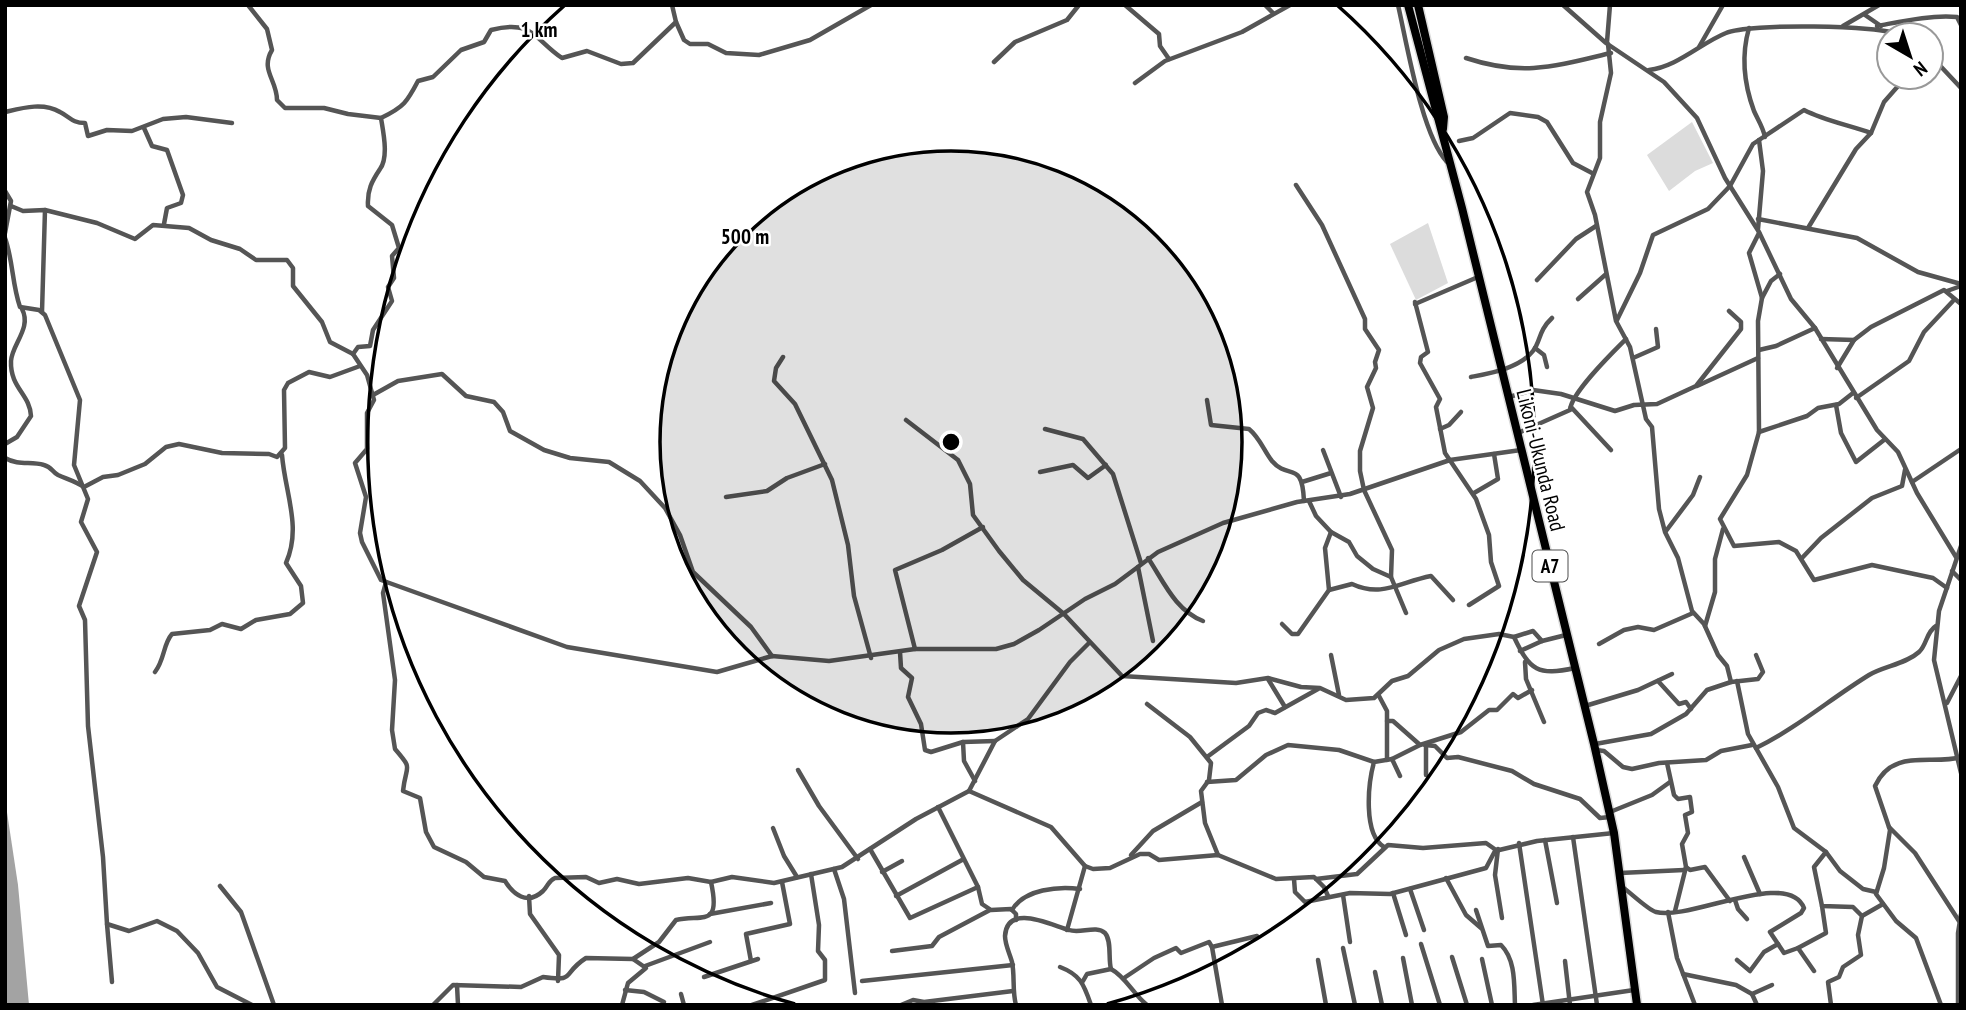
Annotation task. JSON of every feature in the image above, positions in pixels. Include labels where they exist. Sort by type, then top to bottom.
[{"type":"highway","name":"Likoni-Ukunda Road","points":[[1419,5],[1444,117],[1443,132]]},
{"type":"highway","name":"Likoni-Ukunda Road","points":[[1408,6],[1437,120],[1443,132],[1595,747],[1614,833],[1637,1005]]},
{"type":"street","points":[[248,5],[267,29],[272,50],[267,59],[268,75],[277,90],[277,100],[285,108],[324,107],[348,114],[381,118],[407,101],[415,93],[418,81],[433,77],[461,50],[484,42],[491,30],[513,27],[533,32],[562,58],[587,51],[613,62],[629,64],[638,60],[676,22]]},
{"type":"street","points":[[672,5],[684,40],[690,44],[708,44],[726,53],[759,55],[810,40],[872,5]]},
{"type":"street","points":[[994,62],[1015,42],[1068,20],[1079,5]]},
{"type":"street","points":[[1125,5],[1159,34],[1160,47],[1169,59]]},
{"type":"street","points":[[1265,5],[1273,13]]},
{"type":"street","points":[[1135,83],[1169,59],[1242,32],[1290,5]]},
{"type":"street","points":[[1398,5],[1427,128],[1437,152],[1450,165]]},
{"type":"street","points":[[1563,5],[1607,44],[1664,82],[1697,118],[1730,186],[1759,231],[1791,299],[1815,328],[1837,368],[1884,440],[1898,452],[1905,470],[1956,557]]},
{"type":"street","points":[[1610,5],[1607,44],[1611,73],[1600,122],[1600,159],[1592,173],[1587,192],[1616,321],[1633,358],[1646,420],[1652,427],[1658,509],[1665,532],[1678,558],[1693,613],[1705,626],[1719,658],[1727,666],[1754,747],[1778,787],[1794,828],[1826,852],[1840,871],[1863,889],[1876,892]]},
{"type":"street","points":[[1698,49],[1723,5]]},
{"type":"street","points":[[1842,26],[1879,5]]},
{"type":"street","points":[[1865,15],[1875,21]]},
{"type":"street","points":[[1899,21],[1942,16],[1957,17],[1961,24]]},
{"type":"street","points":[[1853,27],[1855,20]]},
{"type":"street","points":[[1649,70],[1664,67],[1729,31],[1749,28],[1875,27]]},
{"type":"street","points":[[1749,28],[1743,47],[1744,65],[1762,138],[1763,171],[1759,231],[1749,253],[1762,298]]},
{"type":"street","points":[[1466,58],[1486,64],[1532,70],[1617,50]]},
{"type":"street","points":[[1664,67],[1664,82]]},
{"type":"street","points":[[1945,71],[1961,88]]},
{"type":"street","points":[[1808,228],[1856,149],[1871,133],[1884,102],[1894,91]]},
{"type":"street","points":[[5,112],[23,106],[59,111],[75,123],[85,123],[88,136],[107,130],[127,132],[145,128],[163,119],[186,117],[232,123]]},
{"type":"street","points":[[1616,321],[1640,273],[1655,233],[1705,211],[1730,186],[1746,152],[1762,138],[1805,110],[1816,118],[1833,119],[1871,133]]},
{"type":"street","points":[[1459,141],[1474,138],[1510,113],[1538,117],[1556,134],[1573,163],[1592,173]]},
{"type":"street","points":[[353,354],[358,347],[370,346],[373,330],[392,300],[388,287],[394,278],[392,256],[400,248],[393,225],[371,211],[367,201],[371,179],[380,170],[384,153],[381,118]]},
{"type":"street","points":[[145,128],[152,146],[167,150],[183,195],[181,203],[167,208],[164,223]]},
{"type":"street","points":[[1296,185],[1322,225],[1365,319],[1366,329],[1379,349],[1376,368],[1367,387],[1373,408],[1359,455],[1364,490],[1392,550],[1391,577]]},
{"type":"street","points":[[5,191],[11,206],[5,236],[10,251],[11,276],[25,320],[18,346],[11,358],[10,376],[24,395],[31,416],[17,437],[5,444]]},
{"type":"street","points":[[11,206],[23,211],[45,209],[97,223],[135,239],[145,234],[149,227],[164,223],[189,228],[211,240],[240,249],[256,260],[272,258],[290,262],[293,286],[323,322],[330,342],[353,354],[367,375],[373,395],[374,400],[366,413],[367,449],[356,458],[366,498],[360,533],[377,575],[386,582],[586,652],[717,672],[772,656],[822,661],[871,658],[915,649],[1006,647],[1064,614],[1148,558],[1223,523],[1307,501],[1364,490],[1400,475],[1450,460],[1521,450]]},
{"type":"street","points":[[45,209],[42,312],[78,392],[79,415],[73,459],[88,504],[80,515],[80,522],[97,552],[79,606],[85,620],[88,726],[103,857],[111,982]]},
{"type":"street","points":[[1758,219],[1857,238],[1918,272],[1961,285]]},
{"type":"street","points":[[1537,280],[1576,239],[1596,226]]},
{"type":"street","points":[[1780,274],[1771,281],[1762,298],[1758,321],[1759,432],[1747,475],[1721,516],[1723,529],[1733,546],[1777,541],[1796,551],[1814,580],[1872,565],[1933,578],[1947,588]]},
{"type":"street","points":[[1578,299],[1605,275]]},
{"type":"street","points":[[1469,605],[1499,587],[1491,562],[1489,535],[1473,494],[1446,453],[1436,407],[1440,399],[1420,363],[1421,357],[1428,352],[1422,320],[1414,304],[1478,277]]},
{"type":"street","points":[[1837,368],[1854,340],[1909,306],[1961,285]]},
{"type":"street","points":[[1947,291],[1953,301],[1961,304]]},
{"type":"street","points":[[1856,398],[1909,361],[1924,332],[1953,301]]},
{"type":"street","points":[[22,309],[42,312]]},
{"type":"street","points":[[1696,386],[1742,327],[1741,322],[1729,311]]},
{"type":"street","points":[[1471,377],[1501,370],[1535,348],[1542,328],[1552,318]]},
{"type":"street","points":[[1759,350],[1779,345],[1815,328]]},
{"type":"street","points":[[1633,358],[1658,346],[1656,329]]},
{"type":"street","points":[[1517,434],[1556,419],[1571,407],[1591,376],[1626,339]]},
{"type":"street","points":[[1821,339],[1854,340]]},
{"type":"street","points":[[1535,348],[1544,355],[1547,367]]},
{"type":"street","points":[[783,357],[776,368],[774,381],[795,404],[825,464],[846,537],[854,596],[871,658]]},
{"type":"street","points":[[1508,398],[1533,390],[1575,398],[1615,411],[1666,401],[1758,359]]},
{"type":"street","points":[[155,672],[165,658],[168,638],[172,634],[210,630],[222,624],[241,629],[256,621],[290,614],[303,603],[301,586],[286,563],[293,551],[294,518],[282,455],[285,448],[284,390],[288,383],[309,372],[330,377],[360,366]]},
{"type":"street","points":[[373,395],[398,381],[442,374],[466,396],[494,402],[503,412],[510,431],[544,450],[570,458],[608,462],[630,472],[662,502],[680,535],[693,572],[751,627],[772,656]]},
{"type":"street","points":[[1759,432],[1807,416],[1818,408],[1836,405],[1853,393]]},
{"type":"street","points":[[1207,400],[1211,425],[1217,428],[1249,429],[1273,462],[1294,471],[1302,482],[1307,501],[1316,516],[1331,533],[1349,542],[1357,556],[1373,569],[1391,577],[1398,587],[1406,613]]},
{"type":"street","points":[[1836,405],[1841,433],[1854,461],[1861,461],[1884,440]]},
{"type":"street","points":[[1571,407],[1611,450]]},
{"type":"street","points":[[1440,429],[1461,412]]},
{"type":"street","points":[[906,420],[958,460],[971,484],[973,515],[982,527],[1023,580],[1064,614],[1122,676],[1236,683],[1268,678],[1301,687],[1320,688],[1346,700],[1379,696]]},
{"type":"street","points":[[1045,429],[1083,439],[1118,483],[1139,565],[1153,641]]},
{"type":"street","points":[[84,487],[103,477],[118,475],[145,464],[166,447],[179,444],[186,443],[222,453],[282,455]]},
{"type":"street","points":[[1912,482],[1961,449]]},
{"type":"street","points":[[1323,450],[1341,496]]},
{"type":"street","points":[[1473,494],[1499,478],[1494,454]]},
{"type":"street","points":[[5,458],[17,464],[30,462],[48,466],[60,475],[73,478],[84,487]]},
{"type":"street","points":[[726,497],[766,491],[787,478],[825,464]]},
{"type":"street","points":[[1040,472],[1073,466],[1088,478],[1106,465]]},
{"type":"street","points":[[1802,558],[1821,538],[1872,498],[1902,486],[1905,470]]},
{"type":"street","points":[[1302,482],[1331,473]]},
{"type":"street","points":[[1665,532],[1693,495],[1700,477]]},
{"type":"street","points":[[915,649],[895,570],[954,544],[982,527]]},
{"type":"street","points":[[1705,626],[1715,592],[1715,559],[1723,529]]},
{"type":"street","points":[[1329,590],[1325,548],[1331,533]]},
{"type":"street","points":[[1961,546],[1937,625],[1934,660],[1961,773]]},
{"type":"street","points":[[1148,558],[1177,604],[1187,614],[1203,621]]},
{"type":"street","points":[[1952,571],[1961,580]]},
{"type":"street","points":[[1282,624],[1292,634],[1298,634],[1329,590],[1352,584],[1365,591],[1398,587],[1431,576],[1453,600]]},
{"type":"street","points":[[386,582],[383,600],[388,610],[388,647],[395,680],[392,730],[395,749],[405,757],[408,767],[403,791],[420,798],[426,832],[434,847],[466,862],[484,877],[505,881],[516,896],[528,897],[543,891],[555,878],[586,877],[599,883],[617,879],[639,884],[688,878],[711,882],[732,877],[782,882],[834,869],[858,859],[938,807],[969,791],[995,741],[1028,719],[1070,662],[1089,643]]},
{"type":"street","points":[[1599,644],[1624,630],[1639,626],[1642,630],[1654,631],[1693,613]]},
{"type":"street","points":[[1595,747],[1605,751],[1627,769],[1706,760],[1721,751],[1754,747],[1805,722],[1828,701],[1870,675],[1918,653],[1930,630],[1937,625]]},
{"type":"street","points":[[1400,776],[1389,759],[1387,711],[1379,692],[1392,681],[1408,676],[1439,650],[1464,639],[1499,634],[1514,637],[1533,631],[1542,641]]},
{"type":"street","points":[[1520,651],[1542,641],[1566,635]]},
{"type":"street","points":[[1514,637],[1530,666],[1547,673],[1575,668]]},
{"type":"street","points":[[900,652],[901,668],[912,680],[908,697],[921,724],[925,750],[931,752],[963,743],[995,741]]},
{"type":"street","points":[[1331,655],[1339,696]]},
{"type":"street","points":[[1595,747],[1651,734],[1691,709],[1704,692],[1734,681],[1755,680],[1763,675],[1756,655]]},
{"type":"street","points":[[1524,658],[1526,679],[1544,722]]},
{"type":"street","points":[[1584,706],[1615,699],[1672,674]]},
{"type":"street","points":[[1946,704],[1961,676]]},
{"type":"street","points":[[1268,678],[1285,707]]},
{"type":"street","points":[[1658,681],[1679,704],[1686,702],[1691,709]]},
{"type":"street","points":[[1207,757],[1249,726],[1258,713],[1266,710],[1275,713],[1320,688]]},
{"type":"street","points":[[1206,782],[1236,780],[1266,755],[1288,746],[1339,750],[1374,762],[1389,759],[1461,732],[1489,709],[1493,712],[1497,710],[1513,694],[1518,698],[1532,690]]},
{"type":"street","points":[[1147,704],[1179,727],[1207,757],[1212,768],[1201,791],[1202,802],[1205,823],[1218,855]]},
{"type":"street","points":[[1387,721],[1393,722],[1424,745],[1436,746],[1447,758],[1458,757],[1512,771],[1534,784],[1580,799],[1601,818],[1652,795],[1670,782]]},
{"type":"street","points":[[963,743],[964,761],[975,781]]},
{"type":"street","points":[[1424,745],[1426,775]]},
{"type":"street","points":[[1958,758],[1914,758],[1878,779],[1875,792],[1888,826],[1915,853],[1959,921]]},
{"type":"street","points":[[1374,762],[1368,796],[1374,837],[1384,847]]},
{"type":"street","points":[[1667,763],[1670,782],[1678,799],[1690,799],[1692,811],[1685,815],[1688,833],[1682,844],[1685,869],[1675,911]]},
{"type":"street","points":[[798,770],[833,827],[858,859]]},
{"type":"street","points":[[969,791],[1053,828],[1085,866],[1096,870],[1110,868],[1130,857],[1149,854],[1161,860],[1218,855],[1272,878],[1316,879],[1357,874],[1384,847],[1395,844],[1423,848],[1486,843],[1497,850]]},
{"type":"street","points":[[1130,857],[1148,835],[1202,802]]},
{"type":"street","points":[[938,807],[962,860],[978,887],[982,904],[991,909],[1042,919],[1067,930],[1098,929],[1108,938],[1111,970]]},
{"type":"street","points":[[1888,826],[1885,868],[1876,892],[1896,921],[1916,938],[1941,1005]]},
{"type":"street","points":[[773,828],[784,856],[797,877]]},
{"type":"street","points":[[1294,880],[1295,892],[1303,901],[1328,896],[1393,893],[1486,868],[1497,850],[1519,844],[1614,833]]},
{"type":"street","points":[[1573,837],[1597,1005]]},
{"type":"street","points":[[1545,840],[1557,903]]},
{"type":"street","points":[[1519,844],[1543,1004]]},
{"type":"street","points":[[870,849],[910,918],[978,887]]},
{"type":"street","points":[[1497,850],[1495,875],[1502,918]]},
{"type":"street","points":[[1620,886],[1654,912],[1687,912],[1760,894],[1783,892],[1804,905],[1801,914],[1770,932],[1784,953],[1826,933],[1814,867],[1826,852]]},
{"type":"street","points":[[1744,856],[1760,894]]},
{"type":"street","points":[[896,896],[962,860]]},
{"type":"street","points":[[882,872],[902,862]]},
{"type":"street","points":[[1067,930],[1085,866]]},
{"type":"street","points":[[1619,873],[1705,867],[1747,919]]},
{"type":"street","points":[[834,869],[844,899],[855,993]]},
{"type":"street","points":[[752,1005],[825,980],[825,960],[818,951],[819,925],[811,874]]},
{"type":"street","points":[[1446,878],[1466,915],[1481,928]]},
{"type":"street","points":[[1316,879],[1328,896]]},
{"type":"street","points":[[709,914],[715,903],[711,882]]},
{"type":"street","points":[[704,977],[755,960],[746,934],[790,924],[782,882]]},
{"type":"street","points":[[220,886],[241,912],[274,1005]]},
{"type":"street","points":[[1016,1005],[1013,965],[1005,937],[1023,900],[1053,887],[1080,889]]},
{"type":"street","points":[[1410,889],[1424,930]]},
{"type":"street","points":[[1393,893],[1406,935]]},
{"type":"street","points":[[1343,895],[1350,942]]},
{"type":"street","points":[[528,897],[530,914],[559,955],[558,981]]},
{"type":"street","points":[[632,959],[659,942],[678,919],[699,920],[709,914],[771,903]]},
{"type":"street","points":[[1831,1005],[1828,982],[1839,977],[1843,967],[1860,956],[1858,935],[1862,916],[1882,904]]},
{"type":"street","points":[[1822,906],[1853,907],[1862,916]]},
{"type":"street","points":[[892,951],[932,946],[939,937],[991,909]]},
{"type":"street","points":[[1476,910],[1489,946],[1501,945],[1507,951],[1514,979],[1515,1005]]},
{"type":"street","points":[[1668,912],[1682,974],[1695,1005]]},
{"type":"street","points":[[1958,1005],[1961,914]]},
{"type":"street","points":[[107,924],[127,932],[158,921],[172,928],[200,956],[204,968],[217,987],[252,1005]]},
{"type":"street","points":[[1212,947],[1257,936]]},
{"type":"street","points":[[622,1005],[625,990],[645,966],[710,942]]},
{"type":"street","points":[[1124,978],[1154,958],[1176,948],[1181,953],[1209,942],[1222,1005]]},
{"type":"street","points":[[1421,944],[1440,1005]]},
{"type":"street","points":[[1737,960],[1750,971],[1760,962],[1764,952],[1778,944]]},
{"type":"street","points":[[1343,948],[1355,1005]]},
{"type":"street","points":[[1798,948],[1814,971]]},
{"type":"street","points":[[1452,957],[1466,1005]]},
{"type":"street","points":[[558,981],[586,958],[632,959],[645,966]]},
{"type":"street","points":[[1403,958],[1412,1005]]},
{"type":"street","points":[[1482,959],[1492,1005]]},
{"type":"street","points":[[1318,960],[1326,1005]]},
{"type":"street","points":[[1565,961],[1570,1002]]},
{"type":"street","points":[[862,981],[1013,965]]},
{"type":"street","points":[[1060,967],[1072,971],[1083,981],[1091,1005]]},
{"type":"street","points":[[1083,981],[1087,974],[1111,970],[1124,978],[1137,997],[1147,1005]]},
{"type":"street","points":[[1375,972],[1382,1005]]},
{"type":"street","points":[[1682,974],[1737,985],[1752,994],[1757,1005]]},
{"type":"street","points":[[433,1005],[450,987],[457,985],[521,987],[545,977],[558,981]]},
{"type":"street","points":[[457,985],[458,1005]]},
{"type":"street","points":[[1752,994],[1772,985]]},
{"type":"street","points":[[1533,1005],[1570,1002],[1635,989]]},
{"type":"street","points":[[625,990],[644,992],[664,1002]]},
{"type":"street","points":[[901,1005],[913,1000],[924,1002],[1013,991]]},
{"type":"street","points":[[681,995],[684,1005]]},
{"type":"shaded area","points":[[1692,122],[1713,163],[1695,171],[1669,191],[1647,155]]},
{"type":"shaded area","points":[[1428,223],[1448,283],[1416,300],[1390,244]]},
{"type":"shaded area","points":[[5,799],[18,885],[29,1005],[5,1005]]}]
